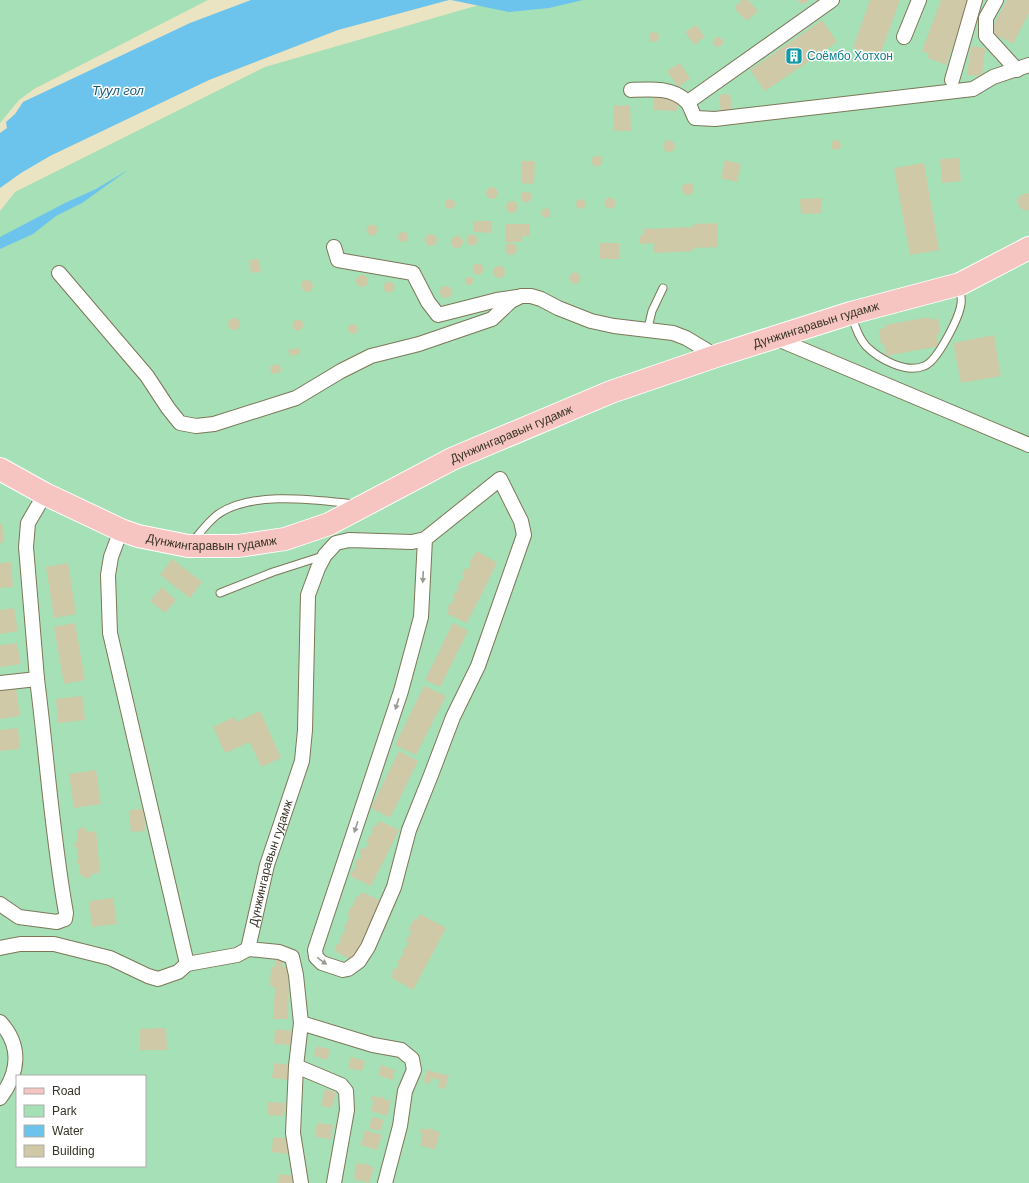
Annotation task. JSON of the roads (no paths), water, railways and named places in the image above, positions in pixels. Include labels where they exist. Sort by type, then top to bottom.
[{"type":"main road","name":"Дүнжингаравын гудамж","points":[[0,469],[45,494],[121,530],[138,536],[188,546],[238,546],[333,534],[367,504],[452,459],[611,392],[716,356],[851,313],[960,284],[1029,248]]},
{"type":"street","points":[[688,102],[832,0]]},
{"type":"street","points":[[904,37],[919,0]]},
{"type":"street","points":[[952,80],[975,0]]},
{"type":"street","points":[[996,0],[986,18],[986,36],[1023,68]]},
{"type":"street","points":[[631,90],[651,89],[666,91],[677,95],[688,102],[694,116],[698,120],[747,116],[974,90],[993,77],[1023,68]]},
{"type":"street","points":[[334,247],[338,260],[413,272],[428,302],[438,316],[497,300],[531,296],[591,321],[614,326],[648,328],[673,332],[716,356]]},
{"type":"street","points":[[59,273],[147,376],[168,408],[180,423],[196,426],[214,424],[296,398],[346,368],[371,356],[419,344],[492,319],[511,301],[521,296]]},
{"type":"street","points":[[775,338],[1029,445]]},
{"type":"street","name":"Дүнжингаравын гудамж","points":[[248,949],[267,864],[302,761],[305,730],[308,595],[333,534],[349,540],[412,542],[426,538],[500,480],[521,522],[524,535],[478,666],[453,717],[409,830],[394,886],[382,918],[368,947],[359,961],[348,969],[343,970],[322,963],[316,957],[315,950],[405,676],[421,617],[426,538]]},
{"type":"street","points":[[0,904],[19,917],[41,922],[57,922],[65,919],[66,913],[52,825],[47,763],[37,679],[26,547],[28,523],[45,494]]},
{"type":"street","points":[[121,530],[111,557],[108,575],[110,633],[187,964]]},
{"type":"street","points":[[0,683],[37,679]]},
{"type":"street","points":[[0,948],[20,944],[54,944],[110,958],[148,976],[158,979],[178,972],[187,964],[237,955],[248,949],[279,952],[292,957],[296,975],[301,1023],[296,1066],[293,1132],[302,1183]]},
{"type":"street","points":[[0,1022],[13,1041],[16,1054],[12,1080],[0,1098]]},
{"type":"street","points":[[301,1023],[373,1045],[401,1050],[412,1059],[414,1070],[405,1091],[400,1126],[385,1183]]},
{"type":"street","points":[[296,1066],[341,1085],[346,1091],[347,1110],[334,1183]]},
{"type":"lane","points":[[851,313],[855,329],[866,346],[881,358],[900,366],[914,368],[925,366],[939,352],[953,324],[961,305],[960,284]]},
{"type":"lane","points":[[648,328],[652,311],[663,288]]},
{"type":"lane","points":[[188,546],[217,516],[229,509],[249,503],[285,500],[367,504]]},
{"type":"lane","points":[[220,593],[273,572],[325,555]]},
{"type":"water","name":"Туул гол","points":[[251,0],[449,0],[338,30],[209,80],[50,156],[21,173],[0,188],[0,133],[7,128],[6,122],[15,114],[23,102],[190,23]]},
{"type":"water","points":[[451,0],[583,0],[549,8],[509,12]]},
{"type":"water","points":[[128,170],[82,203],[56,216],[33,234],[0,249],[0,237],[65,203],[96,189]]},
{"type":"place","name":"Соёмбо Хотхон","points":[[794,56]]}]
